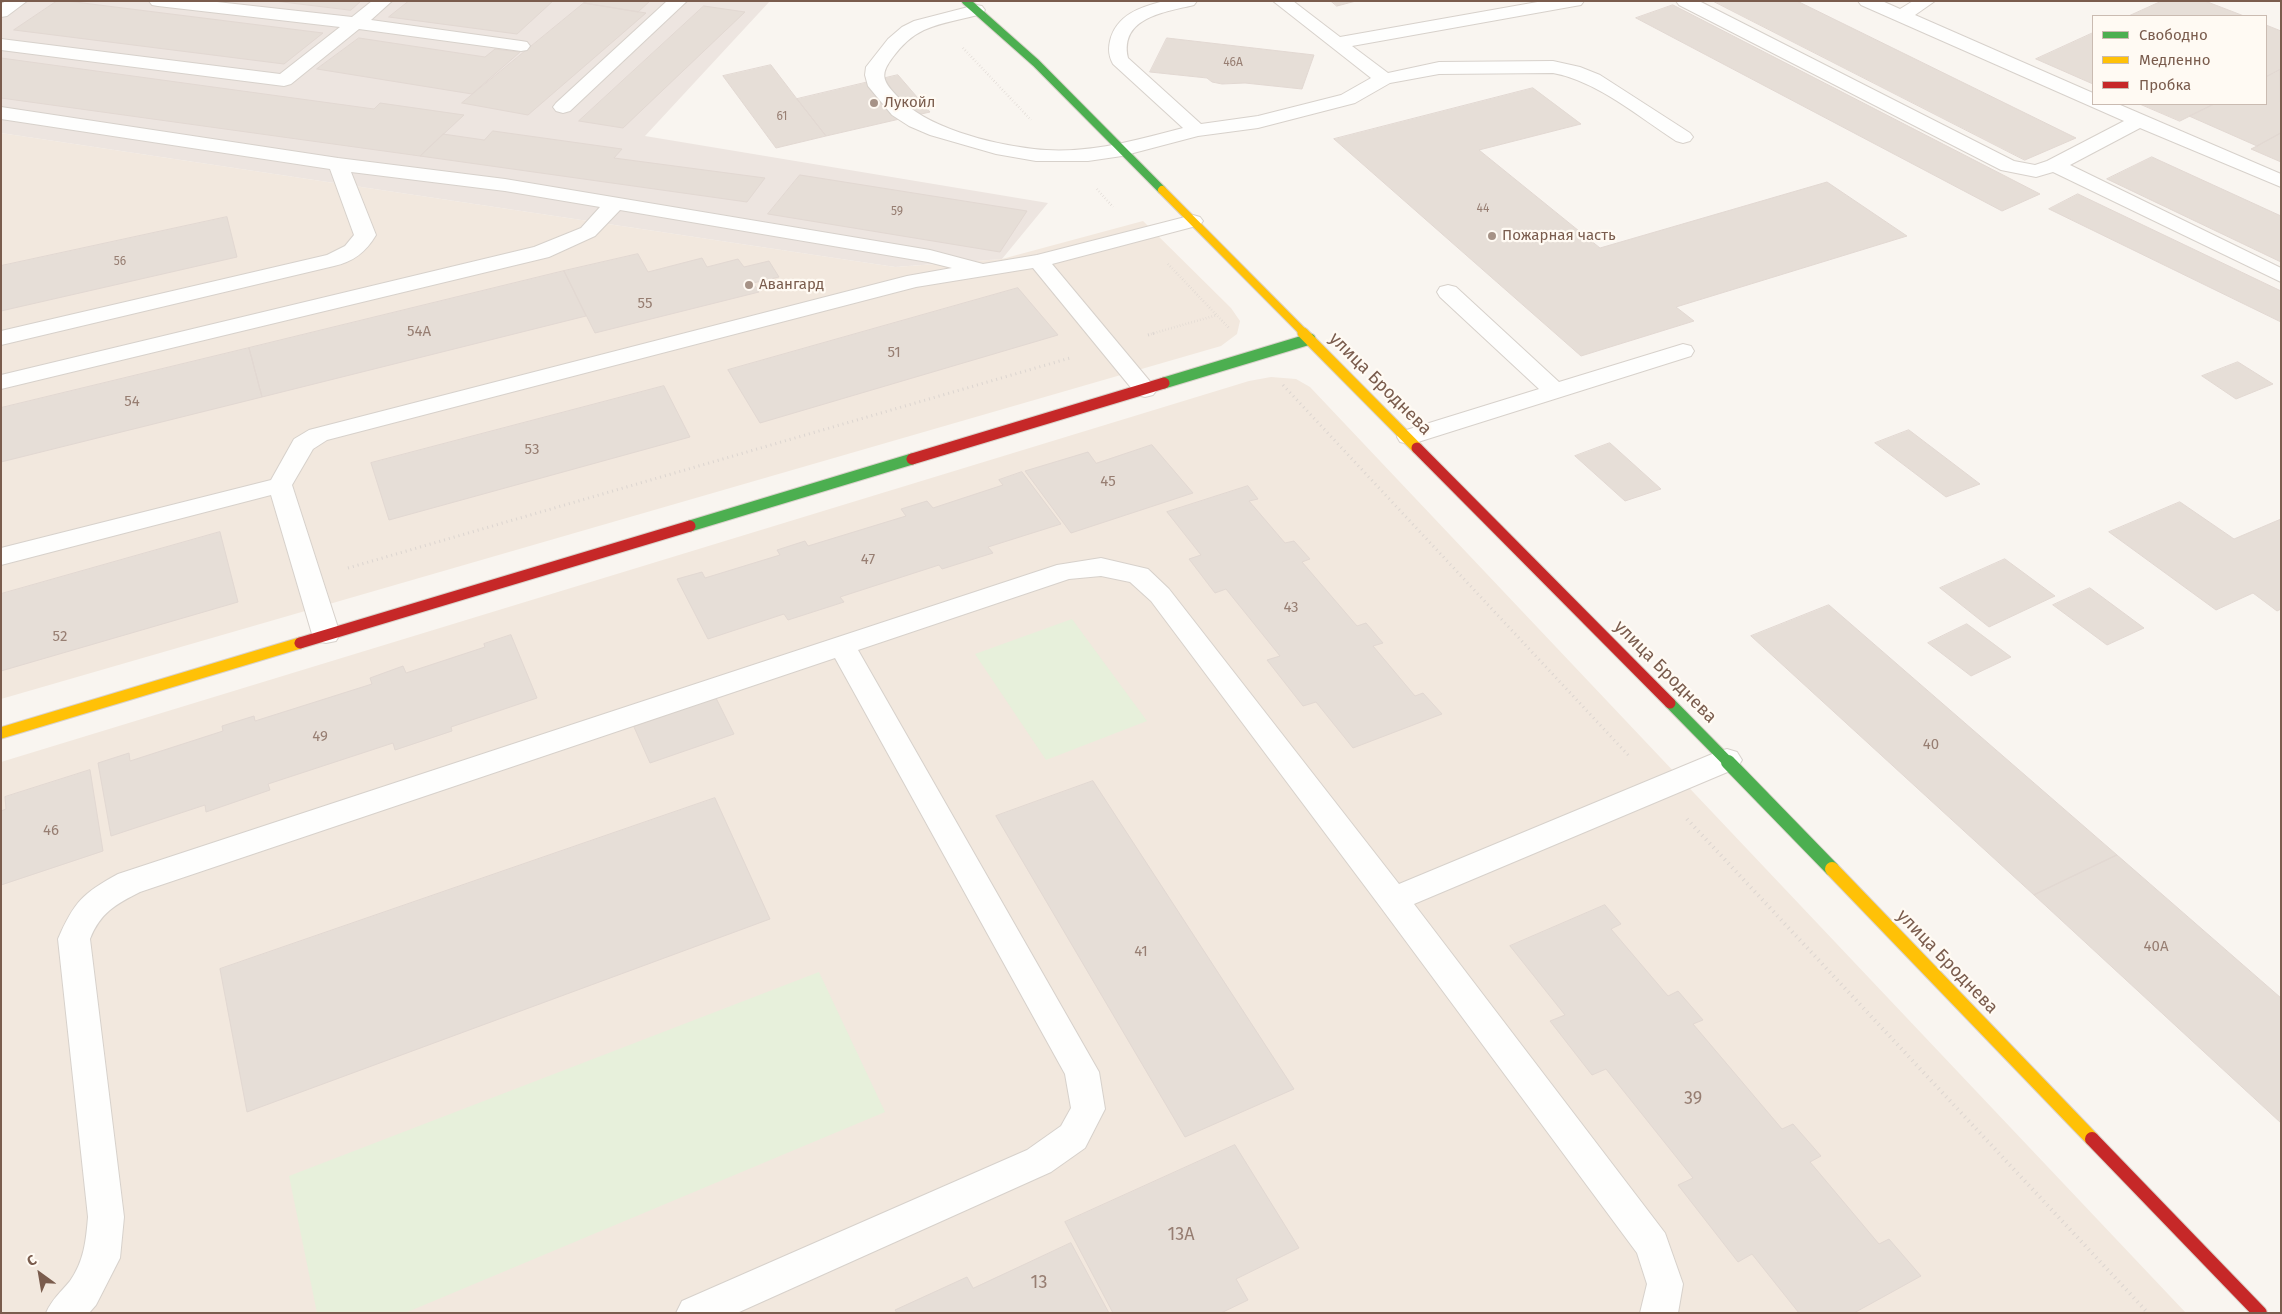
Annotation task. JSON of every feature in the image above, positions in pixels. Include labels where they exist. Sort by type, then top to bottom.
[{"type":"main road","name":"улица Броднева","points":[[971,6],[1036,63],[1409,437],[1727,760],[2260,1313]]},
{"type":"main road","points":[[1,733],[1310,339]]},
{"type":"lane","points":[[1,12],[18,1]]},
{"type":"lane","points":[[158,1],[356,23],[521,46]]},
{"type":"lane","points":[[1,44],[284,80],[383,1]]},
{"type":"lane","points":[[563,107],[678,1]]},
{"type":"lane","points":[[1188,1],[1137,16],[1126,24],[1120,34],[1117,54],[1120,60],[1196,130]]},
{"type":"lane","points":[[1282,1],[1384,79]]},
{"type":"lane","points":[[1337,42],[1575,1]]},
{"type":"lane","points":[[1685,1],[2008,166],[2036,170],[2054,165],[2140,120]]},
{"type":"lane","points":[[1866,1],[2092,100]]},
{"type":"lane","points":[[1902,16],[1926,1]]},
{"type":"lane","points":[[971,6],[920,25],[908,32],[894,43],[875,67],[874,75],[877,86],[899,111],[916,122],[937,131],[1004,150],[1036,155],[1088,155],[1122,150],[1196,130],[1258,122],[1348,98],[1384,79],[1439,68],[1553,67],[1574,71],[1593,78],[1683,137]]},
{"type":"lane","points":[[2104,105],[2281,181]]},
{"type":"lane","points":[[1,113],[338,164],[505,185],[930,256],[982,270]]},
{"type":"lane","points":[[1,338],[334,260],[350,253],[361,244],[365,235],[338,164]]},
{"type":"lane","points":[[2054,165],[2281,276]]},
{"type":"lane","points":[[1,382],[541,252],[588,232],[615,203]]},
{"type":"lane","points":[[1,557],[280,485],[303,444],[318,435],[915,281],[1038,261],[1193,220]]},
{"type":"lane","points":[[1038,261],[1145,390]]},
{"type":"lane","points":[[1448,292],[1555,391]]},
{"type":"lane","points":[[1409,437],[1683,351]]},
{"type":"lane","points":[[280,485],[326,634]]},
{"type":"lane","points":[[66,1313],[83,1293],[102,1258],[106,1217],[74,939],[83,917],[103,897],[129,883],[1066,571],[1101,567],[1138,575],[1160,596],[1393,900],[1652,1244],[1665,1284],[1659,1313]]},
{"type":"lane","points":[[695,1313],[1039,1161],[1073,1137],[1088,1110],[1082,1072],[842,646]]},
{"type":"lane","points":[[1393,900],[1727,760]]},
{"type":"path","points":[[957,42],[1217,315],[2148,1313]]},
{"type":"path","points":[[309,579],[1217,315]]},
{"type":"shaded area","points":[[1,1],[770,1],[645,136],[1048,203],[1002,259],[895,267],[1,133]]},
{"type":"shaded area","points":[[1,133],[895,267],[1002,259],[1143,221],[1231,308],[1240,321],[1237,334],[1221,346],[1,699]]},
{"type":"shaded area","points":[[1271,377],[1296,379],[1310,387],[2186,1313],[1,1313],[1,762],[1249,381]]},
{"type":"green space","points":[[1072,619],[1147,721],[1046,760],[975,654]]},
{"type":"green space","points":[[819,972],[885,1112],[405,1313],[317,1313],[289,1176]]},
{"type":"building","points":[[57,1],[323,33],[284,64],[14,30]]},
{"type":"building","points":[[275,1],[361,1],[351,10]]},
{"type":"building","points":[[409,1],[553,1],[517,34],[389,17]]},
{"type":"building","points":[[586,1],[650,1],[638,12],[584,3]]},
{"type":"building","points":[[1331,1],[1356,1],[1337,6]]},
{"type":"building","points":[[1713,1],[1797,1],[2076,138],[2025,160]]},
{"type":"building","points":[[2162,1],[2205,1],[2241,15],[2131,15]]},
{"type":"building","points":[[584,3],[646,13],[528,115],[462,103]]},
{"type":"building","points":[[1673,5],[2040,194],[2002,211],[1636,18]]},
{"type":"building","points":[[704,6],[745,12],[623,128],[579,121]]},
{"type":"building","points":[[2267,25],[2281,31],[2281,69],[2267,76]]},
{"type":"building","points":[[2092,33],[2092,84],[2036,59]]},
{"type":"building","points":[[359,38],[485,57],[495,49],[520,52],[472,94],[317,69]]},
{"type":"building","points":[[1167,38],[1314,55],[1302,89],[1245,83],[1222,84],[1212,82],[1207,78],[1150,72]]},
{"type":"building","points":[[1,58],[374,109],[380,103],[464,115],[420,156],[1,98]]},
{"type":"building","points":[[771,65],[826,136],[776,148],[723,76]]},
{"type":"building","points":[[2280,70],[2281,133],[2257,146],[2189,116],[2212,105],[2267,105],[2267,76]]},
{"type":"building","points":[[898,75],[930,112],[826,136],[797,99]]},
{"type":"building","points":[[1533,88],[1581,124],[1479,150],[1600,248],[1827,182],[1907,236],[1676,307],[1694,321],[1581,356],[1334,139]]},
{"type":"building","points":[[2142,105],[2212,105],[2180,121]]},
{"type":"building","points":[[493,131],[622,149],[614,158],[765,178],[747,202],[420,156],[443,134],[484,140]]},
{"type":"building","points":[[2281,133],[2281,162],[2251,149],[2257,146]]},
{"type":"building","points":[[2152,157],[2281,216],[2281,262],[2107,179]]},
{"type":"building","points":[[800,175],[1027,211],[1000,252],[768,214]]},
{"type":"building","points":[[2078,194],[2281,291],[2281,322],[2049,209]]},
{"type":"building","points":[[227,217],[237,257],[1,311],[1,266]]},
{"type":"building","points":[[638,254],[648,272],[702,258],[707,267],[738,259],[744,267],[769,261],[779,277],[753,283],[759,292],[595,333],[564,271]]},
{"type":"building","points":[[564,271],[586,316],[262,397],[249,348]]},
{"type":"building","points":[[1018,288],[1058,335],[760,423],[728,370]]},
{"type":"building","points":[[249,348],[262,397],[1,462],[1,408]]},
{"type":"building","points":[[2238,362],[2273,384],[2236,399],[2202,376]]},
{"type":"building","points":[[664,386],[690,437],[389,520],[371,463]]},
{"type":"building","points":[[1909,430],[1980,484],[1946,497],[1875,443]]},
{"type":"building","points":[[1610,443],[1661,489],[1625,501],[1575,456]]},
{"type":"building","points":[[1152,445],[1193,493],[1071,533],[1025,471],[1088,452],[1096,463]]},
{"type":"building","points":[[1022,472],[1061,524],[988,547],[993,553],[942,569],[939,565],[840,597],[844,602],[788,620],[784,614],[708,639],[677,579],[702,572],[705,578],[780,555],[777,550],[805,541],[808,546],[906,516],[901,509],[927,501],[933,508],[1003,485],[999,480]]},
{"type":"building","points":[[1248,486],[1258,499],[1249,501],[1285,543],[1294,541],[1310,559],[1302,562],[1357,626],[1366,623],[1383,643],[1373,646],[1415,696],[1423,693],[1442,714],[1353,748],[1316,702],[1303,706],[1267,660],[1280,656],[1226,589],[1215,593],[1189,559],[1201,555],[1167,512]]},
{"type":"building","points":[[2180,502],[2234,539],[2281,519],[2281,609],[2277,611],[2253,593],[2216,610],[2109,532]]},
{"type":"building","points":[[220,532],[238,602],[1,671],[1,594]]},
{"type":"building","points":[[2005,559],[2055,596],[1989,627],[1940,588]]},
{"type":"building","points":[[2090,588],[2144,628],[2107,645],[2053,605]]},
{"type":"building","points":[[1829,605],[2117,855],[2034,895],[1751,636]]},
{"type":"building","points":[[1967,624],[2011,657],[1971,676],[1928,643]]},
{"type":"building","points":[[511,635],[537,698],[451,727],[452,731],[395,750],[393,743],[268,784],[270,790],[206,812],[205,805],[111,836],[98,763],[129,753],[130,761],[223,731],[222,726],[254,716],[255,721],[372,684],[370,678],[403,666],[406,673],[485,647],[484,644]]},
{"type":"building","points":[[716,698],[734,734],[650,763],[634,727]]},
{"type":"building","points":[[90,770],[103,851],[1,885],[1,811],[6,809],[5,797]]},
{"type":"building","points":[[1093,781],[1294,1089],[1185,1137],[996,816]]},
{"type":"building","points":[[715,798],[770,919],[247,1112],[220,969]]},
{"type":"building","points":[[2117,855],[2281,998],[2281,1123],[2034,895]]},
{"type":"building","points":[[1605,905],[1621,924],[1611,929],[1668,996],[1678,991],[1703,1020],[1693,1024],[1782,1129],[1793,1124],[1821,1156],[1810,1162],[1879,1244],[1889,1239],[1921,1276],[1854,1313],[1799,1313],[1752,1254],[1738,1262],[1678,1185],[1693,1178],[1606,1069],[1592,1075],[1550,1021],[1565,1015],[1510,946]]},
{"type":"building","points":[[1235,1145],[1299,1248],[1236,1279],[1248,1300],[1221,1313],[1113,1313],[1065,1222]]},
{"type":"building","points":[[1071,1243],[1109,1313],[897,1313],[895,1310],[967,1277],[973,1288]]},
{"type":"traffic: fast","points":[[966,1],[1036,63],[1162,190]]},
{"type":"traffic: fast","points":[[1164,383],[1310,339]]},
{"type":"traffic: fast","points":[[690,526],[912,459]]},
{"type":"traffic: fast","points":[[1670,703],[1832,869]]},
{"type":"traffic: slow","points":[[1162,190],[1417,448]]},
{"type":"traffic: slow","points":[[1,733],[300,643]]},
{"type":"traffic: slow","points":[[1832,869],[2092,1139]]},
{"type":"traffic: jam","points":[[912,459],[1164,383]]},
{"type":"traffic: jam","points":[[1417,448],[1670,703]]},
{"type":"traffic: jam","points":[[300,643],[690,526]]},
{"type":"traffic: jam","points":[[2092,1139],[2260,1313]]},
{"type":"place","name":"Лукойл","points":[[874,103]]},
{"type":"place","name":"Пожарная часть","points":[[1492,236]]},
{"type":"place","name":"Авангард","points":[[749,285]]}]
